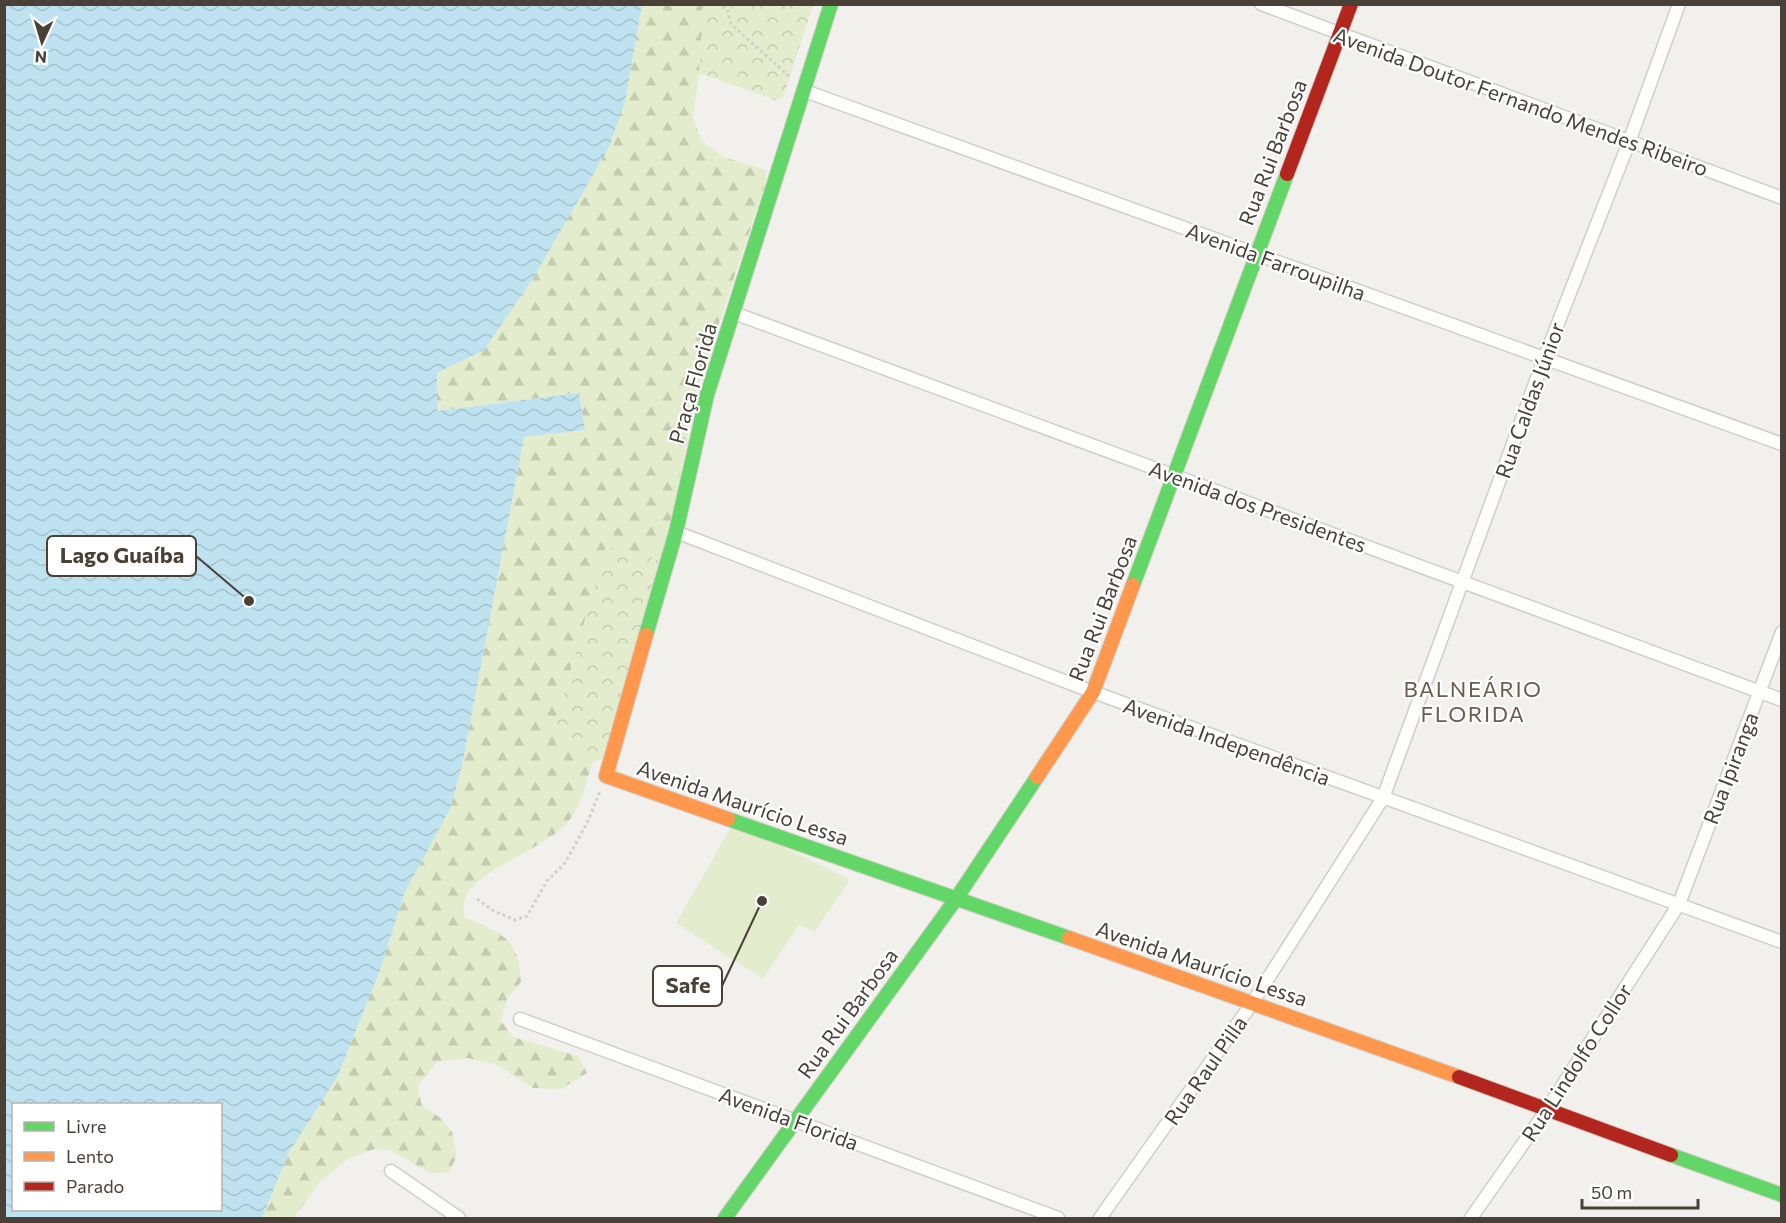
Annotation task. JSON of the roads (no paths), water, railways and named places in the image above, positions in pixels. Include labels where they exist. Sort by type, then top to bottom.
[{"type":"street","name":"Praça Florida","points":[[606,776],[676,532],[708,395],[831,4]]},
{"type":"street","name":"Avenida Doutor Fernando Mendes Ribeiro","points":[[1261,4],[1782,198]]},
{"type":"street","name":"Rua Rui Barbosa","points":[[725,1218],[956,899],[1093,692],[1351,4]]},
{"type":"street","name":"Rua Caldas Júnior","points":[[1383,798],[1544,359],[1629,142],[1679,4]]},
{"type":"street","name":"Avenida Farroupilha","points":[[805,92],[1782,444]]},
{"type":"street","name":"Avenida dos Presidentes","points":[[734,313],[1782,700]]},
{"type":"street","name":"Avenida Independência","points":[[676,532],[1093,692],[1782,942]]},
{"type":"street","name":"Rua Ipiranga","points":[[1679,904],[1782,632]]},
{"type":"street","name":"Avenida Maurício Lessa","points":[[606,776],[1253,1002],[1546,1111],[1782,1195]]},
{"type":"street","name":"Rua Raul Pilla","points":[[1100,1218],[1253,1002],[1383,798]]},
{"type":"street","name":"Rua Lindolfo Collor","points":[[1471,1218],[1546,1111],[1679,904]]},
{"type":"street","name":"Avenida Florida","points":[[520,1019],[1058,1218]]},
{"type":"street","points":[[391,1171],[459,1218]]},
{"type":"water","points":[[5,4],[642,5],[625,102],[609,147],[532,280],[484,350],[437,373],[437,411],[579,393],[585,430],[524,437],[462,766],[450,809],[404,894],[382,965],[337,1078],[289,1152],[262,1218],[5,1218]]},
{"type":"place","name":"Lago Guaíba","points":[[249,601]]},
{"type":"place","name":"Safe","points":[[762,901]]},
{"type":"district","name":"BALNEÁRIO FLORIDA","points":[[1473,700]]}]
